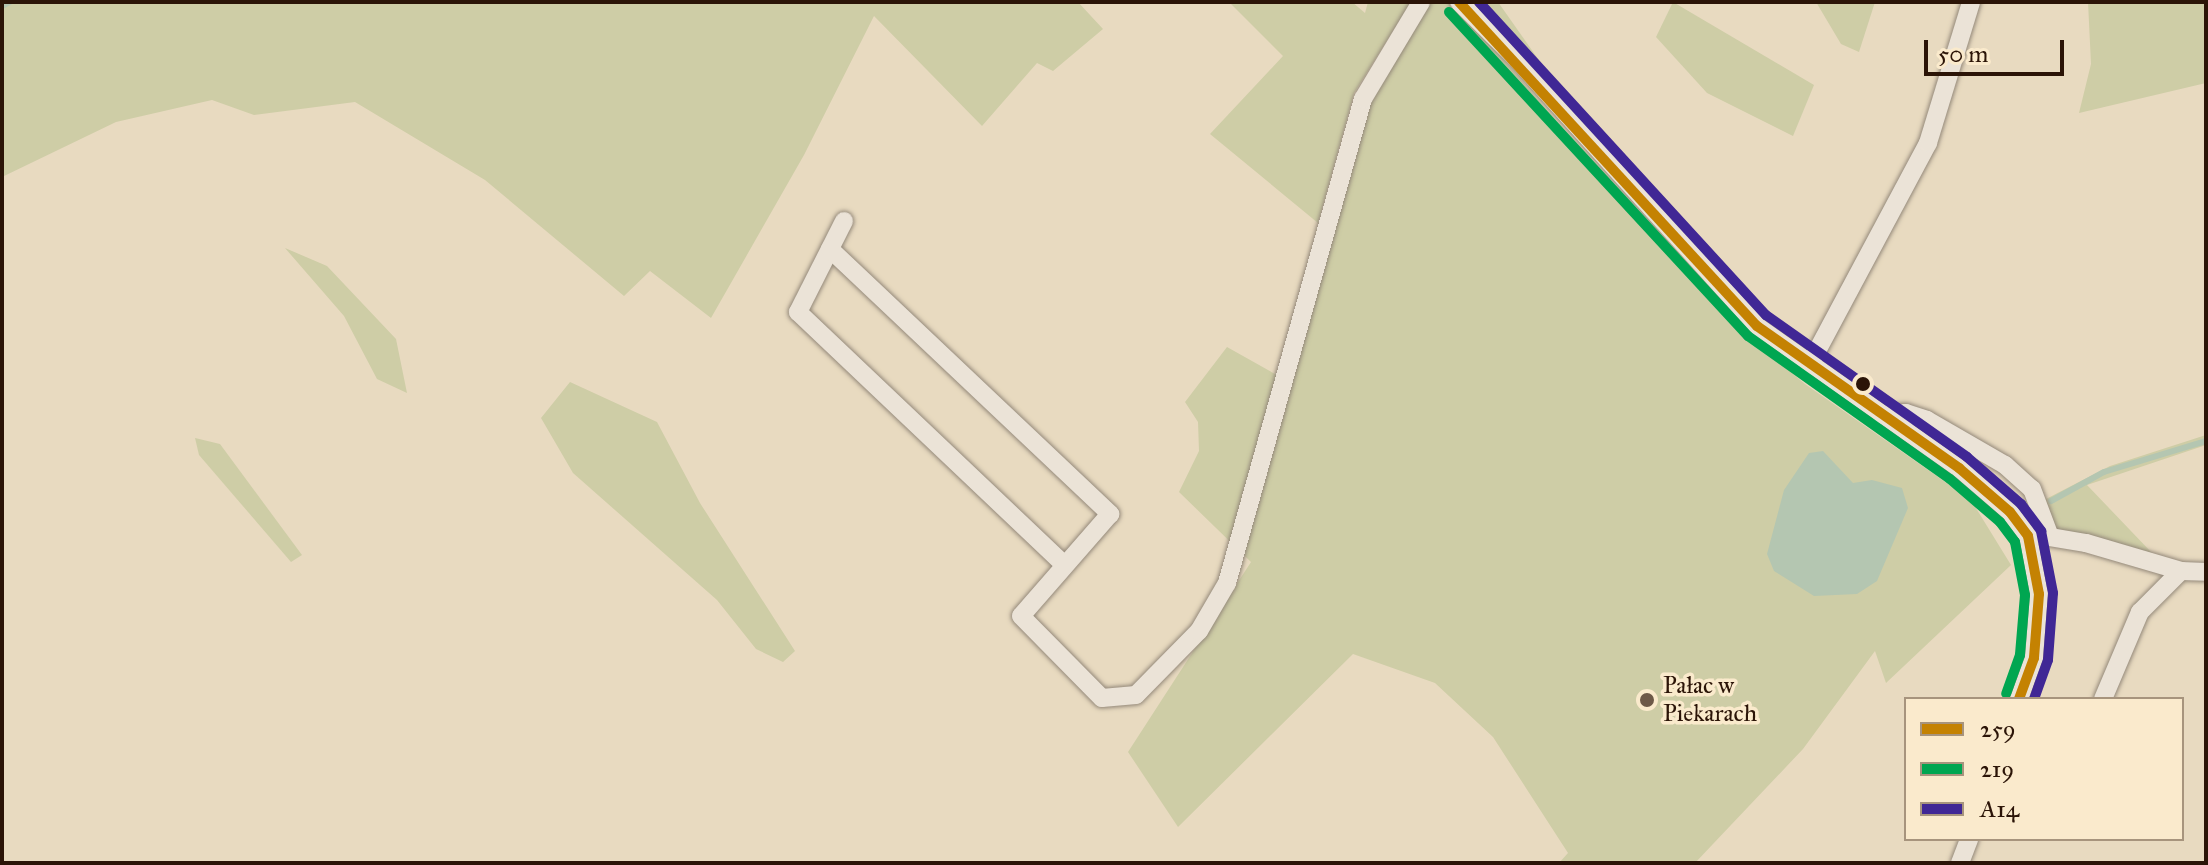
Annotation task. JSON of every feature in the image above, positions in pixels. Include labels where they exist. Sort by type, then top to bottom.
[{"type":"street","points":[[830,249],[1110,514],[1021,616],[1102,698],[1136,695],[1199,631],[1227,583],[1363,99],[1421,2]]},
{"type":"street","points":[[1459,2],[1578,125],[1723,293],[1779,346],[1882,415],[1990,494],[2028,536],[2036,560],[2039,621],[2020,697]]},
{"type":"street","points":[[1809,366],[1928,143],[1971,2]]},
{"type":"street","points":[[844,221],[798,312],[1064,564]]},
{"type":"street","points":[[1882,415],[1906,413],[1927,420],[2005,465],[2032,489],[2049,534]]},
{"type":"street","points":[[2028,536],[2049,534],[2181,571],[2206,572]]},
{"type":"street","points":[[2104,697],[2140,612],[2181,571]]},
{"type":"street","points":[[1960,863],[1968,841]]},
{"type":"shaded area","points":[[2,2],[1078,2],[1103,29],[1053,71],[1037,63],[982,126],[874,16],[804,155],[711,318],[650,271],[624,296],[485,180],[355,102],[254,115],[212,100],[116,122],[2,177]]},
{"type":"shaded area","points":[[1229,2],[1352,2],[1365,13],[1368,2],[1411,2],[1354,93],[1318,223],[1210,134],[1283,56]]},
{"type":"shaded area","points":[[1431,2],[1453,2],[1731,322],[1805,384],[1971,500],[2011,565],[1886,683],[1875,651],[1803,749],[1695,863],[1559,863],[1568,853],[1493,737],[1435,683],[1353,654],[1178,827],[1128,752],[1251,562],[1179,492],[1199,451],[1198,422],[1185,402],[1227,347],[1291,383],[1369,102]]},
{"type":"shaded area","points":[[1474,2],[1498,2],[1541,63],[1534,66]]},
{"type":"shaded area","points":[[1673,2],[1814,85],[1793,136],[1707,93],[1656,37]]},
{"type":"shaded area","points":[[1816,2],[1875,2],[1859,52],[1841,44]]},
{"type":"shaded area","points":[[2088,2],[2206,2],[2206,83],[2079,113],[2091,64]]},
{"type":"shaded area","points":[[285,248],[327,266],[396,339],[407,393],[377,379],[344,316]]},
{"type":"shaded area","points":[[570,382],[657,422],[700,503],[795,651],[783,662],[756,649],[717,600],[573,473],[541,418]]},
{"type":"shaded area","points":[[2206,435],[2206,445],[2087,485],[2152,553],[2051,529],[2044,500],[2110,466]]},
{"type":"shaded area","points":[[195,438],[220,444],[302,555],[291,562],[199,455]]},
{"type":"shaded area","points":[[1823,451],[1853,483],[1872,480],[1902,488],[1908,508],[1877,581],[1857,594],[1814,596],[1774,571],[1767,554],[1784,490],[1809,453]]},
{"type":"waterway","points":[[2,6],[10,2]]},
{"type":"waterway","points":[[2051,501],[2104,472],[2206,441]]},
{"type":"transit line","name":"259","points":[[1459,2],[1757,326],[1959,468],[2010,512],[2028,536],[2039,594],[2034,658],[2020,697]]},
{"type":"transit line","name":"A14","points":[[1479,2],[1766,315],[1967,457],[2021,504],[2041,531],[2053,593],[2048,660],[2035,697]]},
{"type":"transit line","name":"219","points":[[1449,12],[1748,336],[1950,479],[2000,522],[2015,542],[2025,595],[2020,655],[2006,694]]},
{"type":"place","name":"Pałac w Piekarach","points":[[1647,700]]}]
